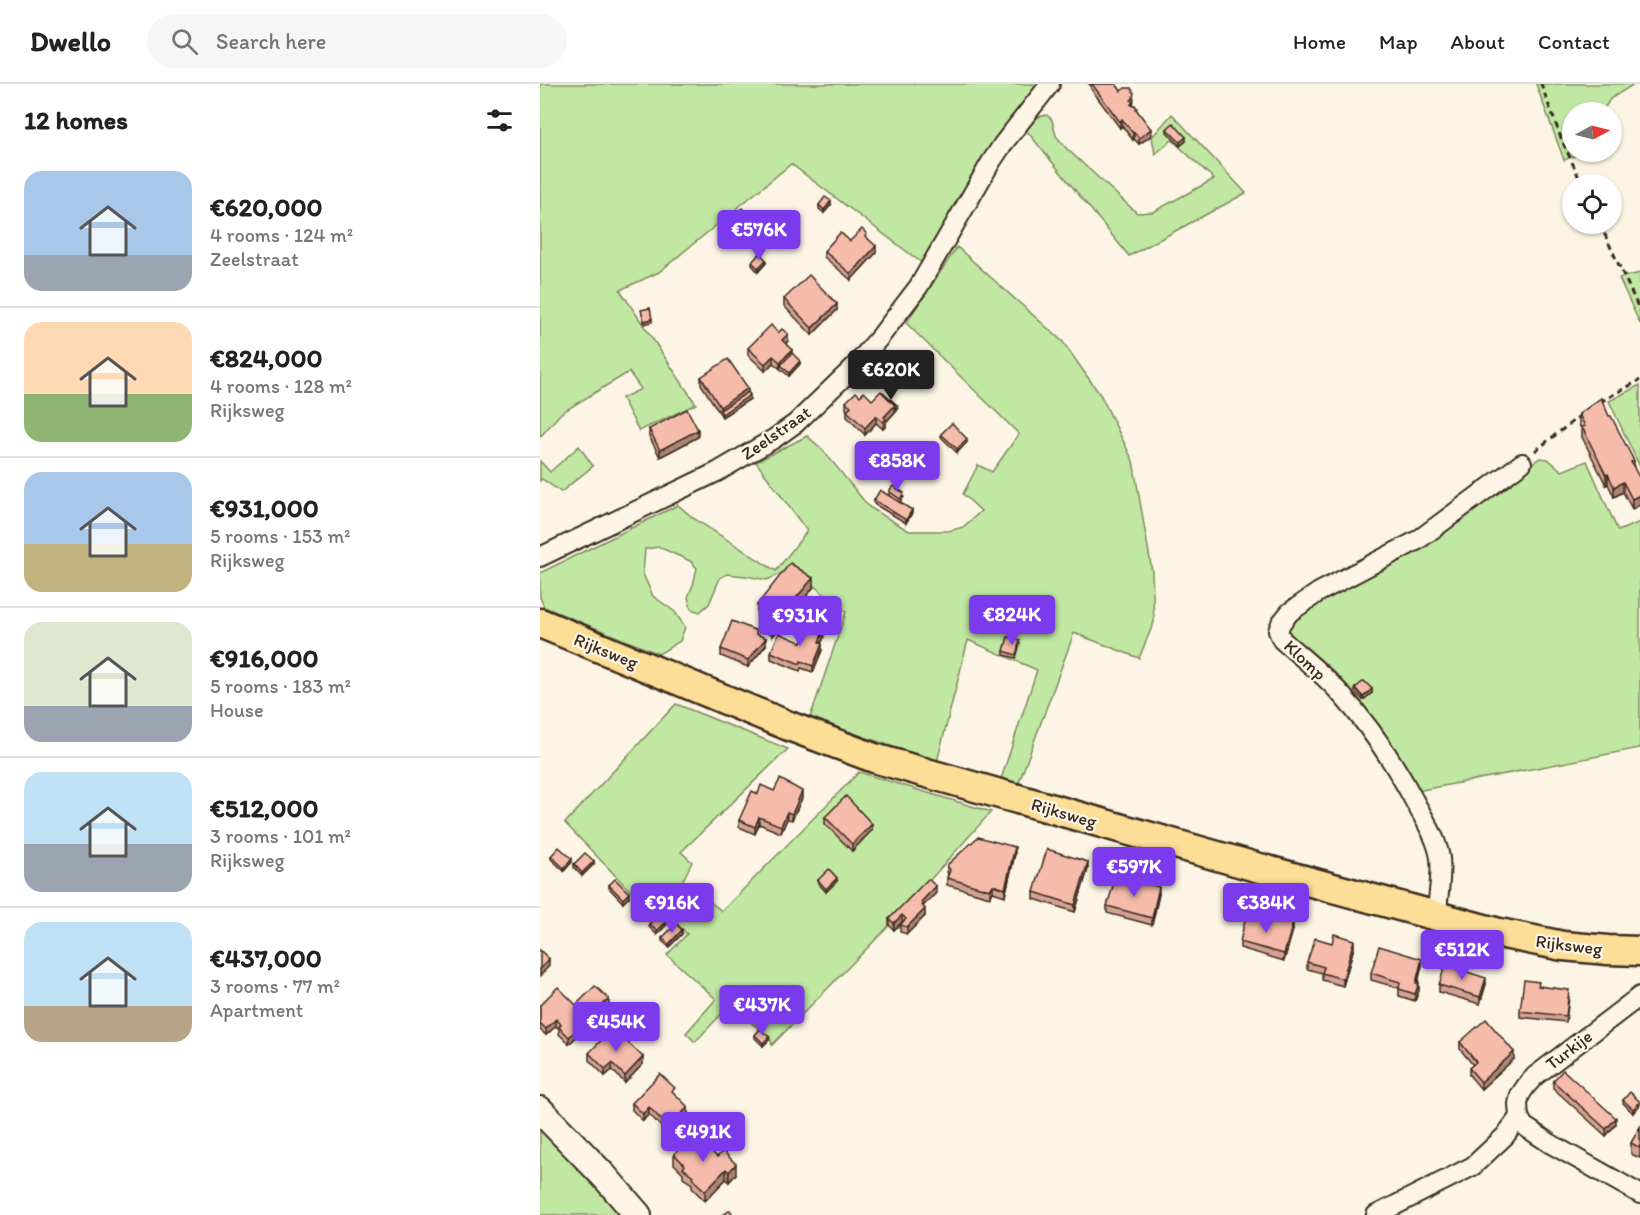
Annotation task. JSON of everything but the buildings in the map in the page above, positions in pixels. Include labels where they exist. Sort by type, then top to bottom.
[{"type":"main road","name":"Rijksweg","points":[[540,623],[789,726],[874,758],[1436,918],[1552,944],[1640,951]]},
{"type":"main road","points":[[540,1110],[605,1177],[638,1215]]},
{"type":"street","name":"Zeelstraat","points":[[540,557],[728,466],[775,438],[805,415],[854,367],[919,286],[991,162],[1050,84]]},
{"type":"street","name":"Klomp","points":[[1436,918],[1441,883],[1440,859],[1435,840],[1389,754],[1338,691],[1282,640],[1278,631],[1290,612],[1319,592],[1418,540],[1522,463]]},
{"type":"street","name":"Turkije","points":[[1376,1215],[1473,1166],[1505,1136],[1519,1117],[1520,1095],[1535,1076],[1640,996]]},
{"type":"street","points":[[1519,1117],[1524,1126],[1551,1144],[1640,1194]]},
{"type":"path","points":[[1540,84],[1577,174]]},
{"type":"path","points":[[1604,234],[1640,311]]},
{"type":"path","points":[[1600,402],[1640,380]]},
{"type":"path","points":[[1522,463],[1583,413]]},
{"type":"green space","points":[[540,84],[1044,84],[922,263],[791,164],[659,272],[620,290],[696,404],[639,431],[622,398],[641,389],[629,372],[561,413],[540,437]]},
{"type":"green space","points":[[1536,84],[1634,84],[1608,102],[1562,102],[1562,155]]},
{"type":"green space","points":[[1172,114],[1246,193],[1129,256],[1026,130],[1038,117],[1047,115],[1052,120],[1056,136],[1067,149],[1137,213],[1153,212],[1214,179],[1172,140],[1155,154],[1152,137]]},
{"type":"green space","points":[[957,247],[1063,342],[1101,396],[1133,461],[1152,571],[1154,622],[1139,658],[1074,633],[1018,785],[1001,779],[1037,670],[968,640],[937,762],[810,718],[846,612],[798,573],[788,570],[767,580],[727,574],[720,578],[709,604],[700,612],[691,609],[688,597],[697,568],[690,561],[659,547],[645,549],[643,574],[653,596],[675,612],[685,627],[680,641],[659,654],[544,607],[540,597],[540,573],[678,505],[693,518],[776,571],[807,531],[756,462],[807,436],[822,449],[869,507],[909,531],[949,531],[963,527],[981,511],[963,494],[978,465],[992,472],[1019,434],[906,323]]},
{"type":"green space","points":[[1640,273],[1640,324],[1619,278]]},
{"type":"green space","points":[[1640,385],[1640,467],[1609,401]]},
{"type":"green space","points":[[579,446],[593,466],[561,492],[542,479],[540,481],[540,461],[550,472]]},
{"type":"green space","points":[[1540,458],[1548,459],[1562,471],[1587,461],[1618,531],[1640,522],[1640,748],[1417,791],[1287,636],[1287,628],[1289,623]]},
{"type":"green space","points":[[676,704],[788,749],[681,852],[692,862],[682,882],[691,899],[700,906],[710,902],[722,911],[859,772],[991,812],[885,930],[772,1045],[770,1037],[729,1006],[695,1042],[686,1033],[716,999],[667,955],[687,934],[661,907],[655,913],[635,896],[565,823]]},
{"type":"green space","points":[[540,1127],[621,1215],[540,1215]]}]
